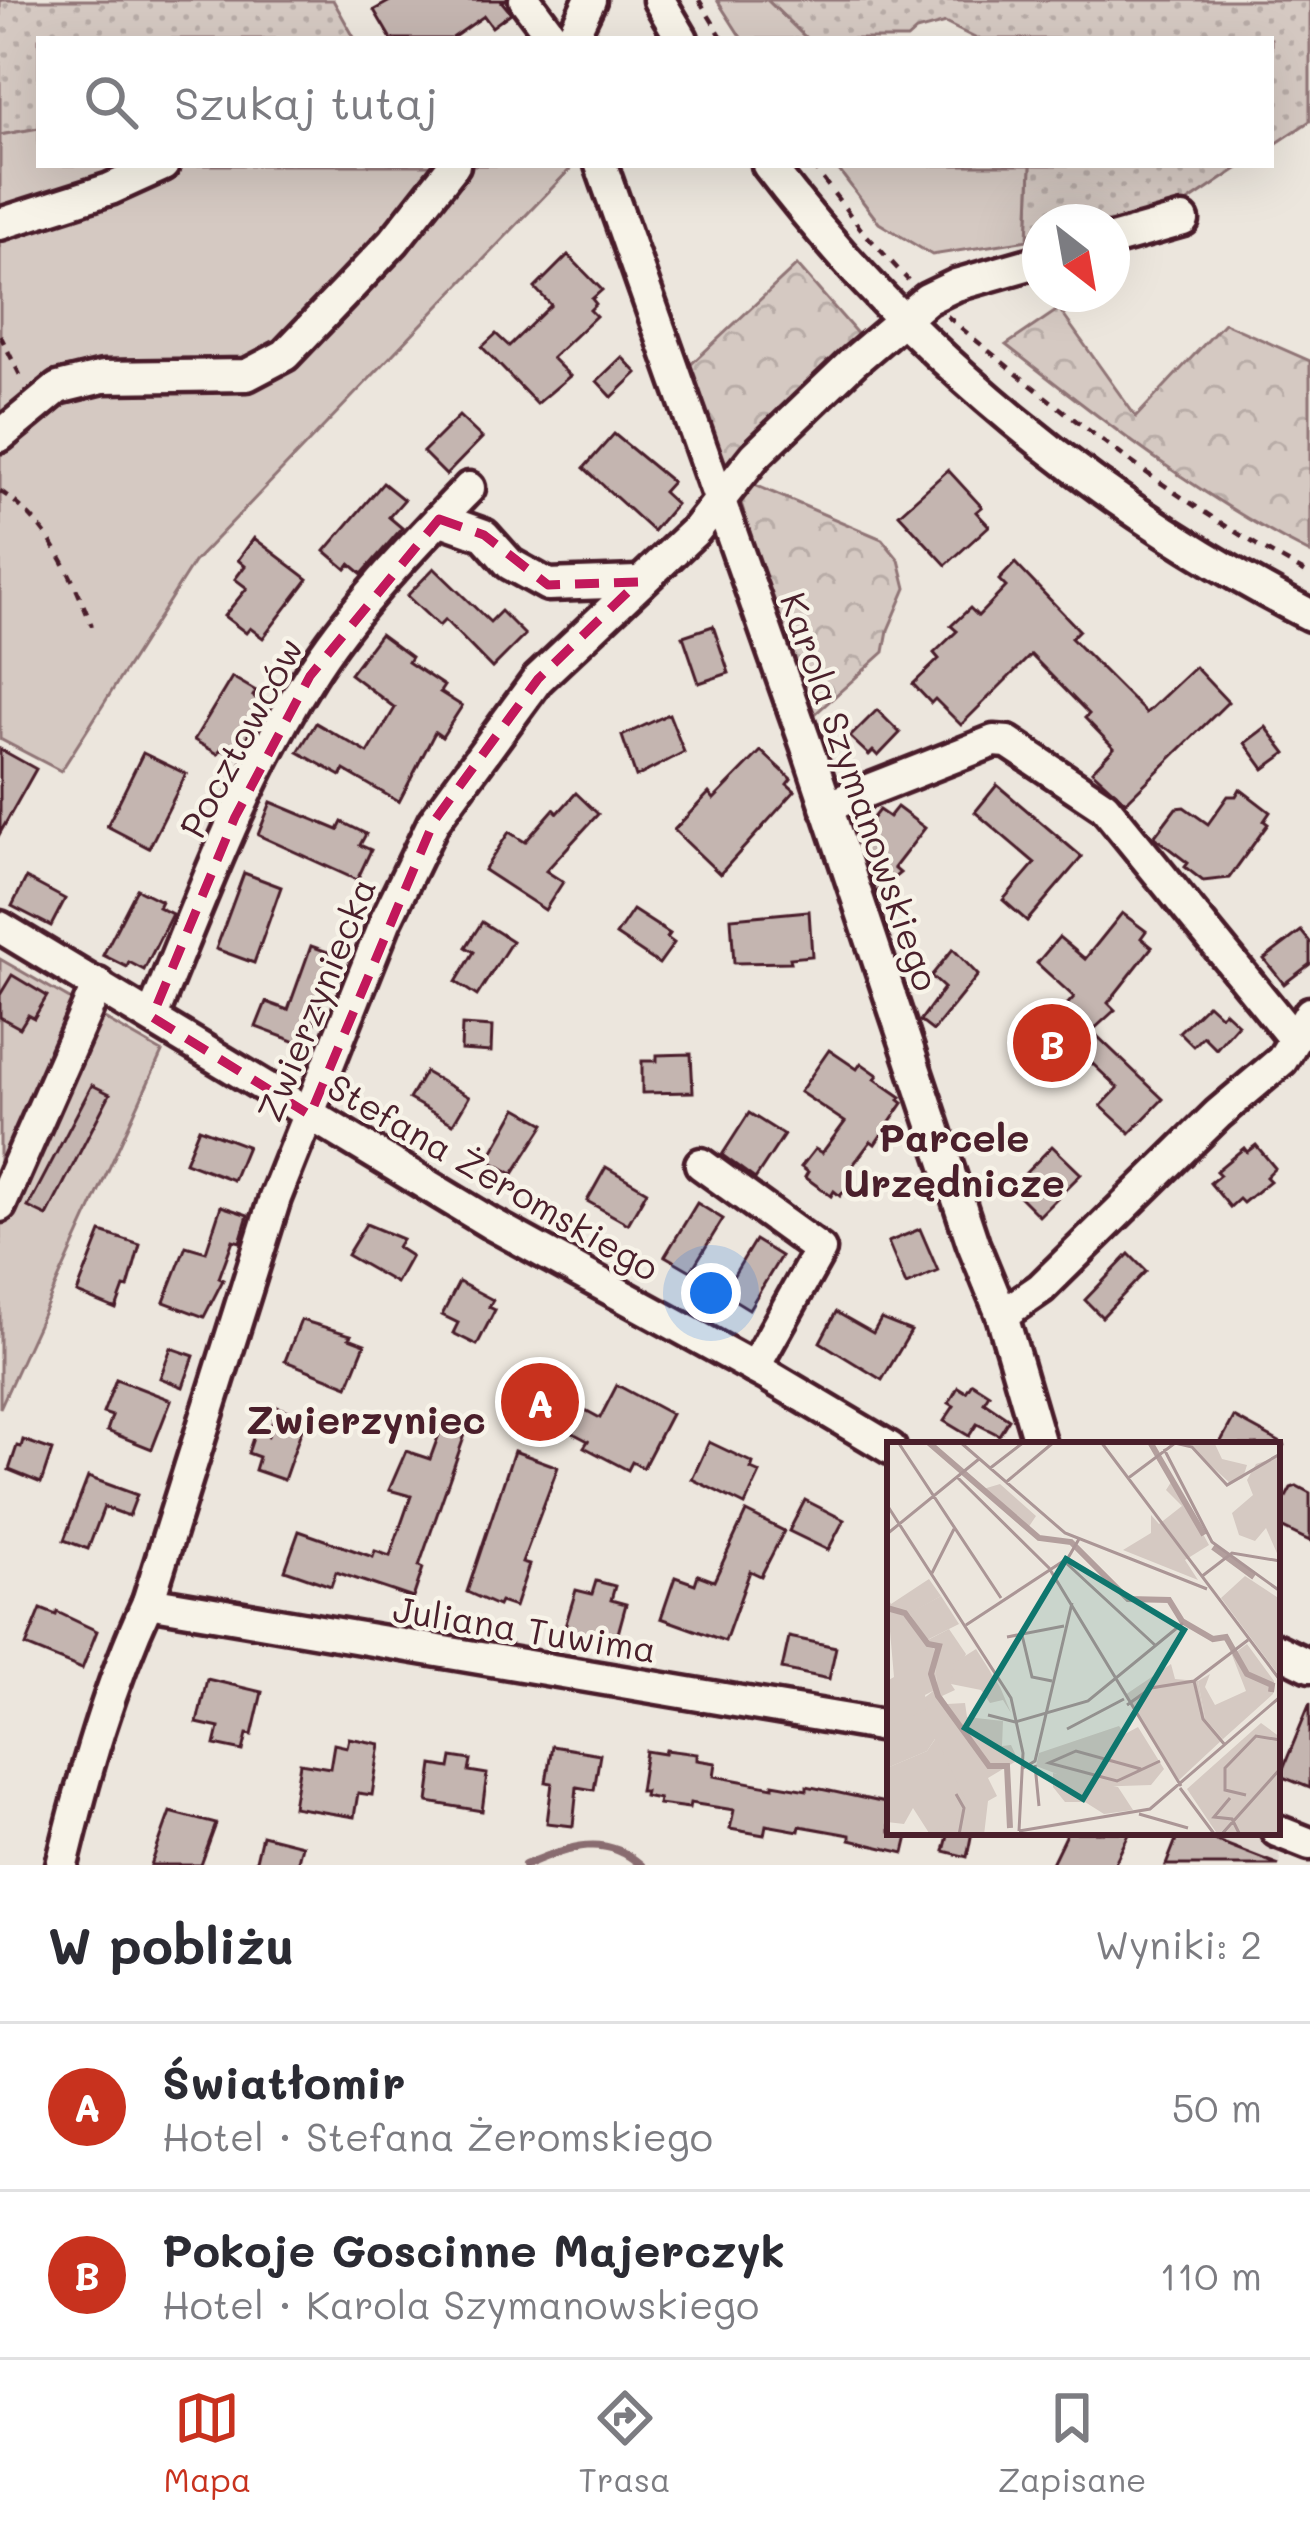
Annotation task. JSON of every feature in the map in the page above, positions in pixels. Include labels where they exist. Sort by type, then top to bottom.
[{"type":"street","points":[[525,0],[552,36]]},
{"type":"street","points":[[572,36],[590,0]]},
{"type":"street","points":[[659,0],[680,36]]},
{"type":"street","points":[[0,224],[110,189],[157,168]]},
{"type":"street","points":[[0,436],[58,388],[103,377],[247,375],[285,355],[394,241],[452,168]]},
{"type":"street","name":"Karola Szymanowskiego","points":[[603,168],[1002,1315],[1039,1442]]},
{"type":"street","points":[[770,168],[829,239],[915,310],[1004,412],[1097,485],[1216,563],[1310,615]]},
{"type":"street","points":[[1130,235],[1183,220]]},
{"type":"street","name":"Zwierzyniecka","points":[[62,1865],[90,1756],[125,1651],[148,1603],[275,1198],[385,922],[434,820],[538,679],[690,535],[772,439],[854,361],[915,310],[956,285],[1022,266]]},
{"type":"street","name":"Pocztowców","points":[[152,1017],[235,818],[310,676],[469,488]]},
{"type":"street","points":[[439,518],[484,535],[510,564],[548,585],[638,582]]},
{"type":"street","points":[[826,807],[994,741],[1008,742],[1103,806],[1302,1026],[1282,1060],[1218,1114],[1041,1288],[1002,1315]]},
{"type":"street","name":"Stefana Żeromskiego","points":[[0,927],[490,1222],[887,1446]]},
{"type":"street","points":[[0,1206],[98,984]]},
{"type":"street","points":[[700,1164],[820,1250],[754,1368]]},
{"type":"street","name":"Juliana Tuwima","points":[[148,1603],[887,1726]]},
{"type":"street","points":[[1280,1651],[1310,1666]]},
{"type":"street","points":[[1280,1832],[1310,1844]]},
{"type":"path","points":[[698,0],[721,36]]},
{"type":"path","points":[[814,168],[915,310],[1225,528],[1310,575]]},
{"type":"path","points":[[0,336],[38,405]]},
{"type":"path","points":[[0,491],[44,527],[92,626]]},
{"type":"highlighted area","points":[[439,519],[484,535],[548,585],[638,582],[538,679],[434,821],[310,1115],[152,1017],[235,817],[310,676]]},
{"type":"shaded area","points":[[1208,1835],[1254,1835],[1277,1843],[1281,1865],[1197,1865]]},
{"type":"green space","points":[[0,0],[333,0],[353,36],[36,36],[36,129],[0,135]]},
{"type":"green space","points":[[717,0],[767,0],[804,36],[740,36]]},
{"type":"green space","points":[[767,0],[1310,0],[1310,121],[1274,145],[1274,36],[971,36],[945,23],[910,36],[804,36]]},
{"type":"green space","points":[[36,129],[36,168],[571,168],[194,562],[61,771],[0,739],[0,135]]},
{"type":"green space","points":[[837,168],[1031,168],[1029,204],[1022,204],[1022,241],[932,255],[879,223]]},
{"type":"green space","points":[[1031,168],[1239,168],[1182,206],[1130,217],[1130,204],[1029,204]]},
{"type":"green space","points":[[797,265],[861,338],[732,475],[720,469],[685,370]]},
{"type":"green space","points":[[1061,312],[1136,417],[1224,323],[1310,361],[1310,553],[1191,483],[1006,345]]},
{"type":"green space","points":[[750,483],[882,539],[899,560],[906,588],[884,652],[815,714],[807,708],[740,500]]},
{"type":"green space","points":[[0,959],[162,1052],[0,1408]]},
{"type":"building","points":[[392,0],[505,0],[511,13],[492,27],[484,16],[455,36],[389,36],[374,10]]},
{"type":"building","points":[[568,255],[602,290],[592,299],[596,304],[590,310],[596,316],[552,358],[570,376],[537,404],[482,347],[496,334],[509,346],[551,305],[535,288]]},
{"type":"building","points":[[622,357],[637,373],[612,397],[597,381]]},
{"type":"building","points":[[459,416],[482,438],[446,475],[423,452]]},
{"type":"building","points":[[614,434],[672,482],[663,492],[676,504],[653,531],[584,468]]},
{"type":"building","points":[[948,470],[982,507],[976,512],[989,526],[946,565],[899,514]]},
{"type":"building","points":[[383,483],[404,500],[389,517],[402,528],[362,574],[350,564],[346,569],[325,551]]},
{"type":"building","points":[[254,538],[308,579],[263,638],[250,628],[246,633],[224,616],[247,588],[235,579],[245,566],[238,560]]},
{"type":"building","points":[[1015,563],[1079,630],[1071,638],[1146,713],[1195,667],[1228,702],[1126,802],[1092,771],[1114,748],[1085,718],[1089,714],[1031,655],[961,725],[913,684],[939,659],[934,653],[957,631],[951,626],[970,608],[978,616],[1006,587],[999,580]]},
{"type":"building","points":[[434,568],[490,622],[501,611],[525,635],[492,668],[445,620],[439,626],[407,596]]},
{"type":"building","points":[[713,626],[729,673],[699,683],[683,636]]},
{"type":"building","points":[[380,634],[411,657],[408,662],[444,686],[440,692],[462,706],[442,737],[435,732],[399,802],[344,770],[341,776],[298,752],[316,723],[368,753],[395,708],[350,674]]},
{"type":"building","points":[[232,677],[256,691],[253,696],[266,704],[235,757],[221,749],[218,754],[194,740]]},
{"type":"building","points":[[877,710],[900,733],[878,756],[873,751],[869,755],[850,737]]},
{"type":"building","points":[[669,714],[684,752],[636,777],[622,736]]},
{"type":"building","points":[[1266,727],[1286,753],[1264,769],[1245,743]]},
{"type":"building","points":[[0,749],[36,769],[0,833]]},
{"type":"building","points":[[761,751],[791,779],[787,784],[795,791],[720,874],[674,830],[709,793],[714,799]]},
{"type":"building","points":[[143,753],[186,774],[149,848],[107,826]]},
{"type":"building","points":[[997,785],[1082,857],[1027,921],[1003,900],[1035,863],[975,812]]},
{"type":"building","points":[[1240,789],[1270,812],[1264,821],[1268,824],[1229,878],[1203,881],[1154,837],[1176,808],[1184,807],[1208,824],[1228,796],[1236,796]]},
{"type":"building","points":[[576,793],[598,814],[546,871],[563,882],[545,910],[484,870],[509,832],[525,842],[554,809],[558,813]]},
{"type":"building","points":[[271,802],[338,830],[342,822],[366,834],[360,845],[371,850],[357,880],[258,835]]},
{"type":"building","points":[[897,807],[925,828],[894,868],[900,873],[876,893],[856,832],[879,810],[889,817]]},
{"type":"building","points":[[244,873],[281,887],[254,963],[216,949]]},
{"type":"building","points":[[26,878],[65,899],[51,926],[12,906]]},
{"type":"building","points":[[137,889],[161,901],[158,907],[172,914],[144,970],[103,955]]},
{"type":"building","points":[[633,910],[670,934],[667,938],[674,943],[659,964],[616,935]]},
{"type":"building","points":[[809,911],[812,956],[790,958],[791,962],[734,963],[731,918]]},
{"type":"building","points":[[1122,913],[1146,931],[1141,938],[1152,947],[1108,1003],[1115,1010],[1092,1031],[1163,1099],[1130,1133],[1101,1106],[1118,1088],[1074,1046],[1053,1068],[1029,1046],[1074,997],[1037,963],[1059,937],[1085,959]]},
{"type":"building","points":[[482,922],[512,941],[477,996],[456,982],[474,952],[466,947]]},
{"type":"building","points":[[1301,931],[1310,942],[1310,964],[1284,984],[1264,959]]},
{"type":"building","points":[[311,946],[336,955],[307,1046],[256,1027],[266,1002],[288,1010]]},
{"type":"building","points":[[953,949],[978,975],[933,1031],[920,1021],[944,988],[931,976]]},
{"type":"building","points":[[12,975],[47,996],[34,1018],[28,1015],[20,1028],[0,1017],[0,995]]},
{"type":"building","points":[[1208,1004],[1238,1024],[1216,1049],[1203,1036],[1193,1046],[1179,1032]]},
{"type":"building","points":[[462,1025],[492,1027],[491,1052],[461,1050]]},
{"type":"building","points":[[829,1050],[857,1069],[861,1063],[878,1075],[875,1079],[903,1103],[875,1144],[871,1141],[847,1173],[854,1178],[840,1196],[834,1191],[831,1196],[805,1177],[808,1172],[801,1167],[815,1149],[822,1153],[845,1122],[800,1092]]},
{"type":"building","points":[[691,1054],[693,1092],[642,1093],[642,1061],[657,1061],[657,1055]]},
{"type":"building","points":[[425,1072],[469,1097],[453,1124],[409,1099]]},
{"type":"building","points":[[92,1085],[110,1094],[47,1216],[28,1207]]},
{"type":"building","points":[[517,1108],[545,1124],[513,1174],[488,1160]]},
{"type":"building","points":[[749,1113],[784,1135],[755,1179],[722,1155]]},
{"type":"building","points":[[199,1128],[247,1146],[233,1180],[185,1162]]},
{"type":"building","points":[[1256,1145],[1275,1168],[1266,1177],[1270,1181],[1243,1203],[1239,1199],[1230,1207],[1210,1183],[1220,1175],[1216,1171],[1244,1148],[1247,1152]]},
{"type":"building","points":[[1052,1146],[1081,1174],[1039,1216],[1011,1188]]},
{"type":"building","points":[[606,1167],[647,1191],[628,1224],[587,1201]]},
{"type":"building","points":[[697,1203],[723,1219],[691,1271],[665,1256]]},
{"type":"building","points":[[221,1206],[248,1215],[240,1242],[233,1240],[219,1278],[223,1280],[204,1317],[164,1302],[186,1246],[206,1252]]},
{"type":"building","points":[[366,1224],[402,1239],[397,1247],[411,1256],[396,1283],[347,1255]]},
{"type":"building","points":[[920,1229],[938,1271],[906,1285],[888,1242]]},
{"type":"building","points":[[101,1232],[140,1245],[128,1288],[124,1287],[116,1309],[77,1293]]},
{"type":"building","points":[[755,1240],[781,1256],[749,1309],[723,1293]]},
{"type":"building","points":[[1129,1254],[1146,1271],[1102,1317],[1085,1300]]},
{"type":"building","points":[[459,1282],[493,1300],[489,1307],[495,1310],[477,1345],[453,1333],[458,1323],[442,1315]]},
{"type":"building","points":[[836,1312],[873,1333],[881,1319],[911,1331],[882,1380],[820,1342]]},
{"type":"building","points":[[301,1320],[365,1344],[348,1386],[285,1361]]},
{"type":"building","points":[[171,1348],[194,1356],[183,1387],[160,1378]]},
{"type":"building","points":[[528,1366],[571,1389],[565,1399],[600,1418],[617,1385],[671,1414],[643,1468],[632,1462],[628,1470],[584,1447],[588,1441],[510,1400],[515,1393],[508,1389],[518,1371],[524,1374]]},
{"type":"building","points":[[116,1379],[171,1400],[152,1449],[107,1431],[112,1416],[103,1413]]},
{"type":"building","points":[[972,1383],[989,1394],[984,1402],[1009,1419],[999,1435],[977,1424],[969,1436],[944,1421],[958,1387],[966,1392]]},
{"type":"building","points":[[277,1407],[306,1417],[284,1480],[255,1470],[259,1457],[248,1453],[255,1432],[268,1436]]},
{"type":"building","points":[[1234,1417],[1280,1442],[1221,1442]]},
{"type":"building","points":[[445,1418],[468,1426],[419,1566],[423,1568],[413,1598],[336,1572],[331,1586],[285,1570],[299,1531],[373,1557],[375,1551],[390,1556],[411,1496],[389,1490],[406,1451],[430,1459]]},
{"type":"building","points":[[23,1440],[52,1450],[41,1483],[9,1470]]},
{"type":"building","points":[[709,1442],[753,1463],[751,1469],[760,1473],[745,1505],[692,1479]]},
{"type":"building","points":[[514,1451],[558,1467],[522,1563],[529,1565],[515,1607],[500,1602],[498,1606],[467,1592]]},
{"type":"building","points":[[88,1477],[137,1495],[129,1516],[104,1507],[88,1549],[64,1540]]},
{"type":"building","points":[[1291,1488],[1310,1493],[1310,1541],[1280,1526],[1280,1508]]},
{"type":"building","points":[[805,1500],[844,1520],[828,1550],[789,1531]]},
{"type":"building","points":[[746,1512],[784,1531],[761,1576],[750,1571],[725,1641],[661,1618],[675,1577],[695,1584],[698,1575],[714,1581]]},
{"type":"building","points":[[596,1581],[615,1586],[611,1600],[626,1604],[617,1637],[601,1632],[599,1640],[564,1630],[576,1590],[592,1594]]},
{"type":"building","points":[[41,1609],[97,1631],[82,1669],[26,1646]]},
{"type":"building","points":[[789,1637],[836,1647],[829,1679],[782,1669]]},
{"type":"building","points":[[207,1679],[262,1692],[252,1735],[247,1734],[243,1751],[215,1745],[219,1728],[197,1723]]},
{"type":"building","points":[[1310,1703],[1310,1788],[1280,1776]]},
{"type":"building","points":[[349,1738],[380,1744],[372,1795],[358,1793],[354,1817],[293,1807],[300,1763],[330,1768],[334,1744],[347,1747]]},
{"type":"building","points":[[552,1746],[600,1754],[594,1790],[577,1787],[573,1826],[547,1823],[552,1783],[546,1782]]},
{"type":"building","points":[[666,1750],[697,1754],[697,1760],[716,1763],[714,1776],[773,1787],[807,1790],[807,1786],[887,1803],[887,1835],[908,1835],[904,1853],[850,1840],[850,1835],[800,1826],[799,1831],[766,1825],[764,1835],[730,1829],[734,1810],[658,1804],[659,1799],[640,1791],[646,1751],[665,1754]]},
{"type":"building","points":[[452,1757],[471,1760],[469,1771],[487,1774],[482,1811],[428,1802],[433,1765],[450,1768]]},
{"type":"building","points":[[170,1812],[216,1824],[201,1865],[151,1865]]},
{"type":"building","points":[[262,1835],[302,1845],[297,1865],[255,1865]]},
{"type":"building","points":[[948,1835],[971,1835],[967,1857],[944,1851]]},
{"type":"building","points":[[1066,1835],[1129,1835],[1114,1865],[1051,1865]]},
{"type":"building","points":[[1178,1835],[1202,1835],[1279,1865],[1166,1865]]},
{"type":"waterway","points":[[525,1865],[584,1846],[613,1848],[641,1865]]},
{"type":"place","name":"Pokoje Goscinne Majerczyk","points":[[1052,1043]]},
{"type":"place","name":"Światłomir","points":[[540,1402]]},
{"type":"district","name":"Parcele Urzędnicze","points":[[954,1158]]},
{"type":"district","name":"Zwierzyniec","points":[[366,1418]]}]
